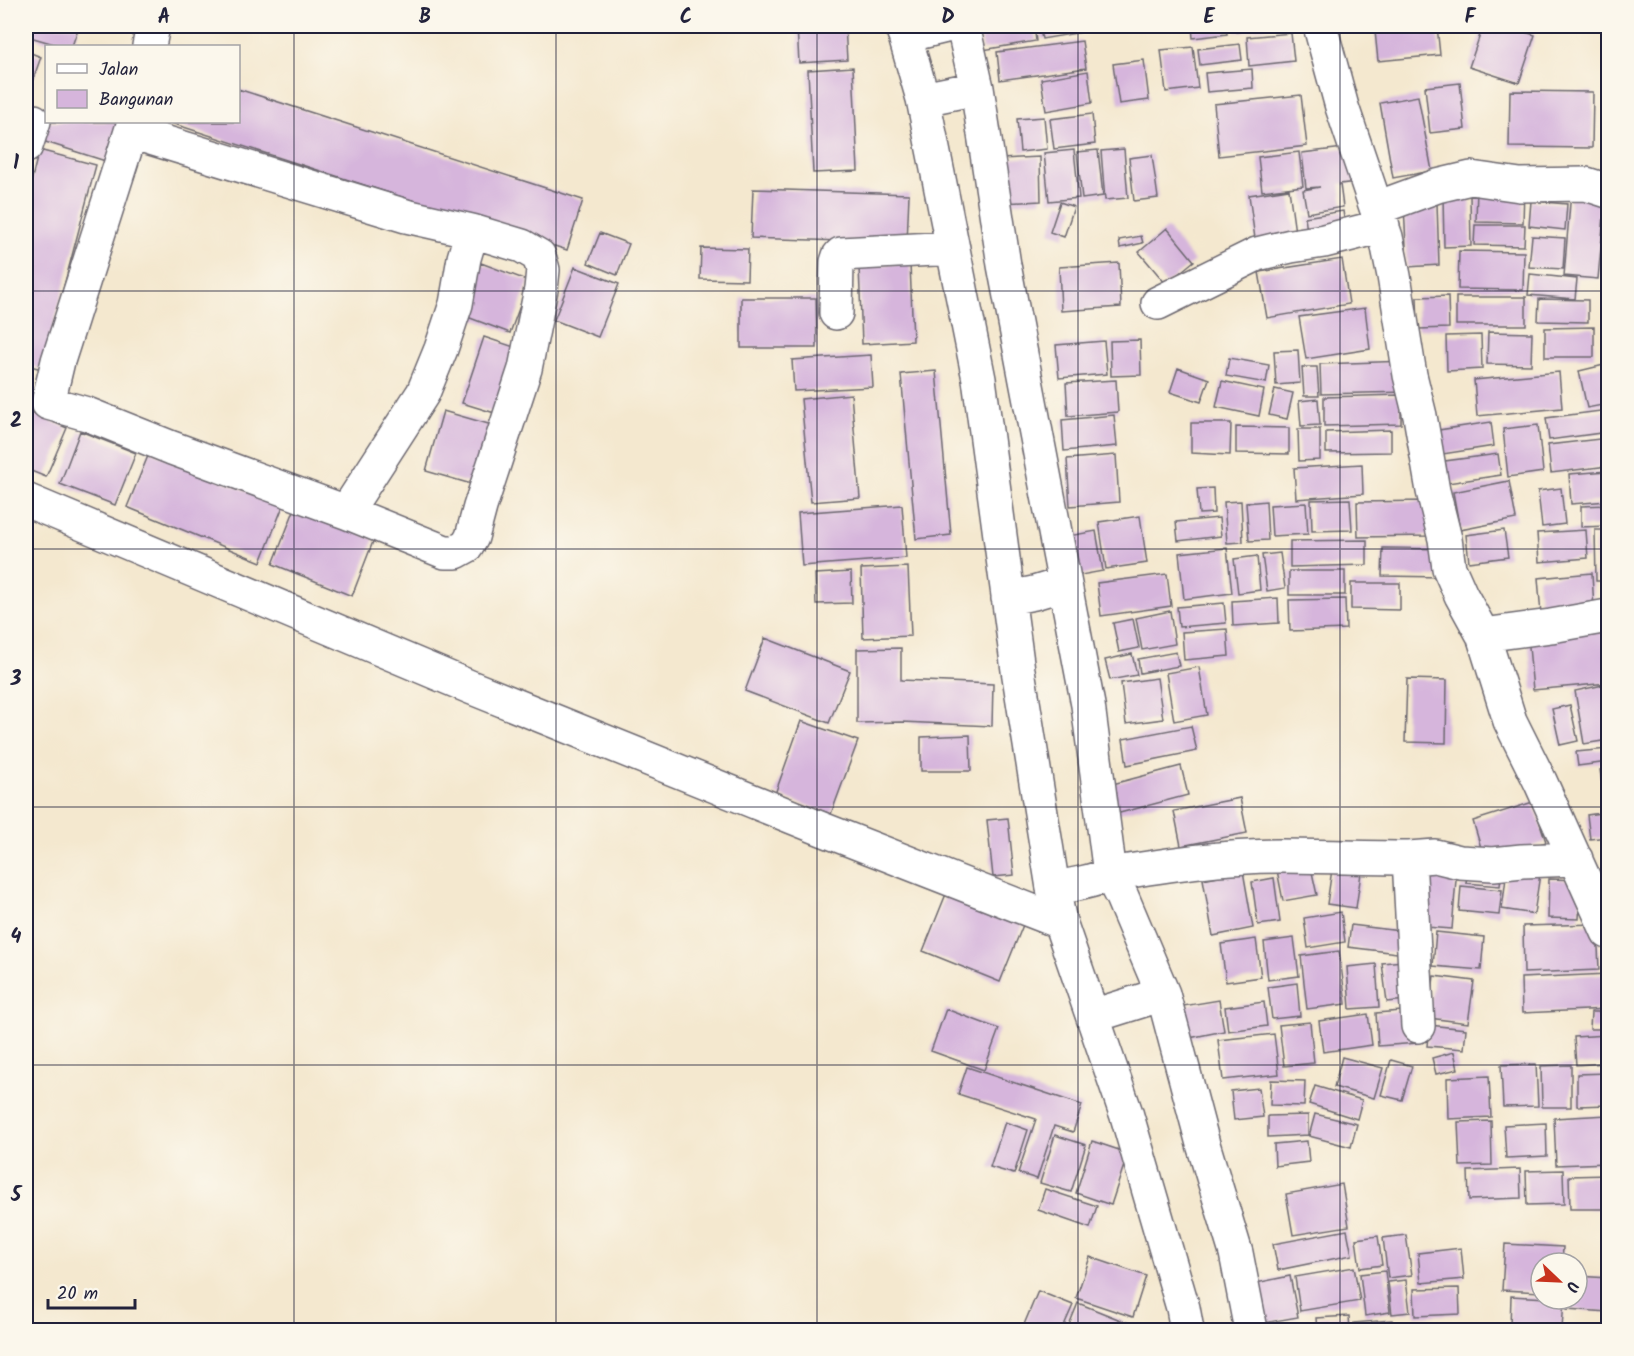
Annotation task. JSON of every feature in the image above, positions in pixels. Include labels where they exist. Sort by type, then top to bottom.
[{"type":"street","points":[[149,45],[153,26]]},
{"type":"street","points":[[904,31],[948,26],[953,93],[953,248],[979,379],[1039,590],[1088,705],[1106,875],[1122,897],[1150,998],[1203,1144],[1236,1253],[1251,1330]]},
{"type":"street","points":[[1320,26],[1342,107],[1380,217],[1394,276],[1410,375],[1449,568],[1483,635],[1510,721],[1540,781],[1608,932]]},
{"type":"street","points":[[904,31],[953,93],[1004,265],[1039,590],[1018,670],[1061,886],[1060,922],[1127,1116],[1180,1297],[1187,1330]]},
{"type":"street","points":[[133,127],[406,216],[472,231],[522,246],[539,256],[543,270],[525,369],[472,537],[467,546],[456,552],[445,552],[87,414],[37,400],[58,361],[133,127]]},
{"type":"street","points":[[1158,303],[1257,254],[1324,241],[1380,217],[1437,186],[1471,178],[1520,185],[1586,184],[1608,190]]},
{"type":"street","points":[[346,512],[423,393],[456,304],[464,258],[472,231]]},
{"type":"street","points":[[836,314],[837,262],[841,254],[953,248]]},
{"type":"street","points":[[26,500],[481,691],[811,825],[1060,922]]},
{"type":"street","points":[[1483,635],[1608,616]]},
{"type":"street","points":[[1061,886],[1106,875],[1192,861],[1279,856],[1357,858],[1435,856],[1460,862],[1493,864],[1575,858]]},
{"type":"street","points":[[1409,858],[1418,1026]]},
{"type":"street","points":[[1093,1016],[1150,998]]},
{"type":"building","points":[[34,26],[79,26],[72,45],[58,45],[30,37]]},
{"type":"building","points":[[797,26],[845,26],[847,60],[799,63]]},
{"type":"building","points":[[979,26],[1034,26],[1036,41],[983,50]]},
{"type":"building","points":[[1039,26],[1082,26],[1083,32],[1042,39]]},
{"type":"building","points":[[1192,26],[1226,26],[1227,34],[1193,38]]},
{"type":"building","points":[[1235,26],[1269,26],[1269,27],[1236,32]]},
{"type":"building","points":[[1437,26],[1440,55],[1378,61],[1375,31]]},
{"type":"building","points":[[1483,26],[1505,26],[1535,35],[1519,83],[1469,67]]},
{"type":"building","points":[[1291,33],[1294,61],[1249,66],[1247,37]]},
{"type":"building","points":[[1082,41],[1086,68],[1000,80],[997,52]]},
{"type":"building","points":[[1240,44],[1242,60],[1200,65],[1198,49]]},
{"type":"building","points":[[1193,47],[1198,88],[1166,92],[1161,50]]},
{"type":"building","points":[[26,51],[41,57],[26,99]]},
{"type":"building","points":[[1144,60],[1149,100],[1119,104],[1113,64]]},
{"type":"building","points":[[853,67],[858,171],[813,173],[808,70]]},
{"type":"building","points":[[1252,69],[1253,88],[1207,92],[1205,73]]},
{"type":"building","points":[[1088,71],[1092,103],[1046,111],[1041,79]]},
{"type":"building","points":[[1460,83],[1465,129],[1430,133],[1425,87]]},
{"type":"building","points":[[240,90],[583,200],[567,250],[171,123],[240,123]]},
{"type":"building","points":[[1510,91],[1593,92],[1592,148],[1509,147]]},
{"type":"building","points":[[1301,95],[1307,146],[1219,156],[1214,104]]},
{"type":"building","points":[[1418,96],[1432,171],[1393,178],[1380,103]]},
{"type":"building","points":[[45,111],[45,123],[129,123],[115,164],[36,139]]},
{"type":"building","points":[[1092,114],[1095,144],[1054,149],[1050,119]]},
{"type":"building","points":[[1044,117],[1047,149],[1020,152],[1017,119]]},
{"type":"building","points":[[1352,147],[1356,182],[1340,184],[1343,207],[1307,213],[1303,190],[1320,187],[1306,188],[1302,153]]},
{"type":"building","points":[[1124,149],[1128,198],[1105,200],[1101,151]]},
{"type":"building","points":[[39,150],[96,165],[42,369],[26,365],[26,202]]},
{"type":"building","points":[[1074,150],[1079,198],[1049,201],[1044,153]]},
{"type":"building","points":[[1098,150],[1103,196],[1082,199],[1077,152]]},
{"type":"building","points":[[1299,152],[1303,186],[1262,191],[1258,157]]},
{"type":"building","points":[[1152,155],[1158,198],[1134,201],[1129,158]]},
{"type":"building","points":[[1040,157],[1041,201],[1003,203],[1001,159]]},
{"type":"building","points":[[1477,188],[1524,189],[1523,223],[1476,222]]},
{"type":"building","points":[[753,189],[909,194],[907,243],[751,238]]},
{"type":"building","points":[[1289,189],[1296,240],[1256,246],[1249,195]]},
{"type":"building","points":[[1571,191],[1606,194],[1598,279],[1564,276]]},
{"type":"building","points":[[1443,195],[1470,195],[1471,246],[1444,247]]},
{"type":"building","points":[[1531,201],[1567,204],[1565,230],[1529,226]]},
{"type":"building","points":[[1060,202],[1074,207],[1064,237],[1050,232]]},
{"type":"building","points":[[1437,203],[1439,265],[1407,267],[1404,205]]},
{"type":"building","points":[[1343,211],[1346,232],[1308,239],[1305,217]]},
{"type":"building","points":[[1475,225],[1525,225],[1524,246],[1474,245]]},
{"type":"building","points":[[1167,228],[1194,261],[1166,284],[1139,252]]},
{"type":"building","points":[[600,233],[629,244],[617,275],[588,263]]},
{"type":"building","points":[[1141,236],[1143,243],[1120,248],[1119,240]]},
{"type":"building","points":[[1532,236],[1565,238],[1563,269],[1529,267]]},
{"type":"building","points":[[701,248],[748,249],[747,280],[700,279]]},
{"type":"building","points":[[1459,251],[1524,252],[1523,290],[1458,289]]},
{"type":"building","points":[[1342,259],[1349,304],[1267,318],[1259,272]]},
{"type":"building","points":[[481,263],[529,281],[510,333],[462,315]]},
{"type":"building","points":[[910,263],[913,341],[862,344],[859,266]]},
{"type":"building","points":[[1119,263],[1121,307],[1061,311],[1059,267]]},
{"type":"building","points":[[575,267],[619,284],[598,337],[554,320]]},
{"type":"building","points":[[1530,274],[1577,279],[1575,299],[1528,295]]},
{"type":"building","points":[[1448,296],[1449,328],[1418,329],[1417,297]]},
{"type":"building","points":[[1456,297],[1526,297],[1526,325],[1456,325]]},
{"type":"building","points":[[741,298],[816,298],[817,348],[741,348]]},
{"type":"building","points":[[1539,299],[1588,300],[1588,322],[1538,321]]},
{"type":"building","points":[[1365,308],[1370,349],[1306,359],[1299,317]]},
{"type":"building","points":[[1594,327],[1594,357],[1545,357],[1545,328]]},
{"type":"building","points":[[1488,332],[1532,333],[1531,365],[1487,364]]},
{"type":"building","points":[[1481,335],[1482,369],[1447,371],[1446,336]]},
{"type":"building","points":[[484,337],[520,349],[498,414],[462,403]]},
{"type":"building","points":[[1140,340],[1141,375],[1111,376],[1110,341]]},
{"type":"building","points":[[1104,341],[1107,374],[1059,378],[1056,345]]},
{"type":"building","points":[[1298,350],[1300,383],[1276,385],[1274,351]]},
{"type":"building","points":[[871,355],[873,387],[794,391],[792,360]]},
{"type":"building","points":[[1229,358],[1269,365],[1266,383],[1226,376]]},
{"type":"building","points":[[1407,361],[1408,392],[1321,394],[1320,364]]},
{"type":"building","points":[[1608,364],[1608,404],[1587,408],[1579,371]]},
{"type":"building","points":[[1302,367],[1317,367],[1319,396],[1304,396]]},
{"type":"building","points":[[1178,368],[1209,379],[1201,402],[1170,392]]},
{"type":"building","points":[[936,371],[951,535],[916,539],[901,374]]},
{"type":"building","points":[[1559,372],[1562,408],[1477,416],[1474,380]]},
{"type":"building","points":[[1116,380],[1118,412],[1068,416],[1066,383]]},
{"type":"building","points":[[1222,381],[1264,390],[1259,416],[1216,407]]},
{"type":"building","points":[[1275,389],[1293,393],[1287,419],[1269,415]]},
{"type":"building","points":[[851,394],[860,498],[811,502],[801,399]]},
{"type":"building","points":[[1401,395],[1401,424],[1324,426],[1324,397]]},
{"type":"building","points":[[1318,399],[1320,425],[1301,426],[1299,401]]},
{"type":"building","points":[[26,410],[67,428],[46,477],[26,469]]},
{"type":"building","points":[[1608,410],[1608,432],[1549,440],[1546,418]]},
{"type":"building","points":[[443,411],[492,425],[475,485],[426,471]]},
{"type":"building","points":[[1114,415],[1117,446],[1064,451],[1062,420]]},
{"type":"building","points":[[1491,422],[1494,446],[1443,454],[1439,430]]},
{"type":"building","points":[[1191,423],[1231,423],[1230,455],[1191,453]]},
{"type":"building","points":[[1538,425],[1543,472],[1508,477],[1503,429]]},
{"type":"building","points":[[1236,427],[1289,428],[1289,454],[1236,453]]},
{"type":"building","points":[[1298,429],[1320,429],[1320,460],[1299,461]]},
{"type":"building","points":[[1391,430],[1391,452],[1326,453],[1326,432]]},
{"type":"building","points":[[80,431],[136,453],[115,505],[60,484]]},
{"type":"building","points":[[1608,438],[1608,466],[1551,473],[1548,445]]},
{"type":"building","points":[[150,451],[283,506],[261,562],[127,507]]},
{"type":"building","points":[[1498,454],[1501,475],[1448,483],[1445,461]]},
{"type":"building","points":[[1116,455],[1119,502],[1070,506],[1067,459]]},
{"type":"building","points":[[1362,464],[1363,494],[1296,499],[1294,468]]},
{"type":"building","points":[[1608,471],[1608,501],[1571,504],[1569,474]]},
{"type":"building","points":[[1509,481],[1516,519],[1460,530],[1453,492]]},
{"type":"building","points":[[1213,488],[1214,513],[1199,514],[1197,489]]},
{"type":"building","points":[[1561,488],[1565,524],[1542,527],[1538,491]]},
{"type":"building","points":[[1350,499],[1352,530],[1312,531],[1311,500]]},
{"type":"building","points":[[1241,501],[1243,542],[1227,543],[1224,502]]},
{"type":"building","points":[[1266,501],[1268,540],[1249,541],[1246,503]]},
{"type":"building","points":[[1428,501],[1428,536],[1358,537],[1357,502]]},
{"type":"building","points":[[1306,503],[1308,534],[1272,536],[1270,505]]},
{"type":"building","points":[[902,505],[906,558],[802,566],[798,513]]},
{"type":"building","points":[[1608,505],[1608,526],[1581,527],[1581,506]]},
{"type":"building","points":[[295,508],[374,539],[352,596],[273,564]]},
{"type":"building","points":[[1140,516],[1147,563],[1106,569],[1099,522]]},
{"type":"building","points":[[1219,518],[1221,536],[1178,541],[1176,522]]},
{"type":"building","points":[[1504,530],[1508,557],[1469,562],[1466,535]]},
{"type":"building","points":[[1586,530],[1588,558],[1539,562],[1537,533]]},
{"type":"building","points":[[1595,530],[1608,530],[1608,581],[1596,581]]},
{"type":"building","points":[[1096,531],[1103,571],[1070,577],[1063,537]]},
{"type":"building","points":[[1367,540],[1367,565],[1290,567],[1290,541]]},
{"type":"building","points":[[1227,548],[1232,593],[1184,599],[1179,553]]},
{"type":"building","points":[[1383,548],[1446,549],[1445,577],[1382,576]]},
{"type":"building","points":[[1280,553],[1285,588],[1267,591],[1262,555]]},
{"type":"building","points":[[1257,556],[1260,590],[1238,593],[1234,559]]},
{"type":"building","points":[[908,567],[911,636],[863,638],[861,569]]},
{"type":"building","points":[[1289,571],[1345,571],[1345,595],[1289,595]]},
{"type":"building","points":[[851,572],[852,603],[816,604],[815,574]]},
{"type":"building","points":[[1592,573],[1594,610],[1541,614],[1538,578]]},
{"type":"building","points":[[1167,574],[1171,606],[1101,616],[1097,583]]},
{"type":"building","points":[[1351,583],[1400,583],[1400,610],[1351,609]]},
{"type":"building","points":[[1278,598],[1279,623],[1233,626],[1232,601]]},
{"type":"building","points":[[1345,599],[1346,629],[1290,631],[1289,600]]},
{"type":"building","points":[[1224,603],[1226,623],[1179,627],[1177,607]]},
{"type":"building","points":[[1170,611],[1175,644],[1142,650],[1136,618]]},
{"type":"building","points":[[1133,619],[1139,648],[1119,652],[1113,623]]},
{"type":"building","points":[[1227,629],[1229,656],[1184,660],[1182,632]]},
{"type":"building","points":[[1607,629],[1608,683],[1533,690],[1528,636]]},
{"type":"building","points":[[765,638],[850,671],[829,723],[745,691]]},
{"type":"building","points":[[901,648],[901,680],[993,684],[992,726],[902,722],[857,723],[857,649]]},
{"type":"building","points":[[1176,652],[1179,666],[1140,673],[1138,659]]},
{"type":"building","points":[[1132,654],[1137,675],[1110,680],[1105,660]]},
{"type":"building","points":[[1199,667],[1207,715],[1174,721],[1166,673]]},
{"type":"building","points":[[1157,678],[1163,719],[1126,724],[1121,683]]},
{"type":"building","points":[[1407,679],[1447,680],[1446,743],[1405,742]]},
{"type":"building","points":[[1608,684],[1608,740],[1584,744],[1575,691]]},
{"type":"building","points":[[1570,705],[1578,741],[1560,745],[1552,709]]},
{"type":"building","points":[[801,721],[858,741],[831,814],[775,794]]},
{"type":"building","points":[[1191,726],[1197,751],[1127,765],[1123,739]]},
{"type":"building","points":[[970,735],[971,771],[921,771],[921,737]]},
{"type":"building","points":[[1608,749],[1608,762],[1578,766],[1576,752]]},
{"type":"building","points":[[1181,766],[1188,795],[1112,815],[1105,786]]},
{"type":"building","points":[[1608,769],[1608,804],[1605,805],[1600,770]]},
{"type":"building","points":[[1240,798],[1247,833],[1181,846],[1174,811]]},
{"type":"building","points":[[1533,802],[1546,842],[1485,861],[1473,821]]},
{"type":"building","points":[[1608,812],[1608,837],[1590,839],[1587,815]]},
{"type":"building","points":[[1008,818],[1014,875],[993,877],[987,820]]},
{"type":"building","points":[[1333,862],[1362,866],[1356,908],[1327,904]]},
{"type":"building","points":[[1310,863],[1317,895],[1283,901],[1277,870]]},
{"type":"building","points":[[1418,864],[1457,867],[1452,929],[1413,926]]},
{"type":"building","points":[[1468,865],[1502,868],[1500,886],[1466,883]]},
{"type":"building","points":[[1507,870],[1540,874],[1534,914],[1502,909]]},
{"type":"building","points":[[1243,871],[1253,928],[1213,936],[1203,879]]},
{"type":"building","points":[[1274,878],[1280,922],[1258,925],[1252,882]]},
{"type":"building","points":[[1549,879],[1581,880],[1579,919],[1548,918]]},
{"type":"building","points":[[1461,886],[1502,890],[1499,915],[1459,911]]},
{"type":"building","points":[[946,894],[1023,925],[1000,982],[923,951]]},
{"type":"building","points":[[1341,912],[1345,942],[1308,948],[1304,918]]},
{"type":"building","points":[[1597,924],[1599,970],[1524,973],[1523,926]]},
{"type":"building","points":[[1351,925],[1408,932],[1405,954],[1348,947]]},
{"type":"building","points":[[1436,932],[1484,937],[1481,970],[1433,966]]},
{"type":"building","points":[[1294,938],[1299,976],[1268,980],[1264,942]]},
{"type":"building","points":[[1256,939],[1261,977],[1226,982],[1221,944]]},
{"type":"building","points":[[1339,951],[1346,1004],[1307,1009],[1301,956]]},
{"type":"building","points":[[1403,961],[1407,1000],[1387,1002],[1382,963]]},
{"type":"building","points":[[1376,964],[1379,1007],[1350,1009],[1347,967]]},
{"type":"building","points":[[1608,974],[1608,1009],[1522,1013],[1521,978]]},
{"type":"building","points":[[1434,976],[1474,981],[1468,1023],[1429,1018]]},
{"type":"building","points":[[1297,983],[1300,1016],[1272,1019],[1268,987]]},
{"type":"building","points":[[1219,1000],[1224,1031],[1189,1038],[1183,1006]]},
{"type":"building","points":[[1264,1002],[1267,1026],[1228,1031],[1225,1007]]},
{"type":"building","points":[[946,1009],[999,1029],[984,1070],[931,1051]]},
{"type":"building","points":[[1415,1010],[1418,1043],[1378,1046],[1376,1013]]},
{"type":"building","points":[[1591,1012],[1608,1012],[1608,1029],[1590,1029]]},
{"type":"building","points":[[1368,1014],[1372,1045],[1323,1052],[1319,1021]]},
{"type":"building","points":[[1310,1022],[1314,1063],[1284,1066],[1279,1025]]},
{"type":"building","points":[[1429,1025],[1466,1029],[1464,1049],[1427,1046]]},
{"type":"building","points":[[1274,1034],[1279,1074],[1223,1080],[1218,1040]]},
{"type":"building","points":[[1608,1035],[1608,1063],[1576,1065],[1574,1037]]},
{"type":"building","points":[[1454,1052],[1458,1069],[1436,1074],[1432,1058]]},
{"type":"building","points":[[1342,1057],[1383,1068],[1374,1098],[1334,1087]]},
{"type":"building","points":[[1391,1060],[1412,1066],[1402,1100],[1381,1095]]},
{"type":"building","points":[[1536,1064],[1538,1106],[1503,1107],[1501,1065]]},
{"type":"building","points":[[1571,1065],[1571,1107],[1542,1107],[1541,1066]]},
{"type":"building","points":[[967,1067],[1082,1105],[1073,1132],[1054,1126],[1037,1179],[1018,1173],[1036,1119],[958,1094]]},
{"type":"building","points":[[1608,1073],[1608,1105],[1577,1106],[1577,1074]]},
{"type":"building","points":[[1489,1076],[1491,1117],[1448,1119],[1447,1078]]},
{"type":"building","points":[[1271,1080],[1305,1081],[1304,1106],[1270,1105]]},
{"type":"building","points":[[1315,1086],[1362,1100],[1357,1119],[1309,1104]]},
{"type":"building","points":[[1259,1088],[1263,1117],[1234,1120],[1231,1091]]},
{"type":"building","points":[[1315,1114],[1357,1124],[1351,1147],[1309,1136]]},
{"type":"building","points":[[1308,1115],[1308,1135],[1268,1137],[1268,1116]]},
{"type":"building","points":[[1608,1115],[1608,1163],[1556,1165],[1554,1118]]},
{"type":"building","points":[[1491,1121],[1492,1165],[1460,1166],[1458,1122]]},
{"type":"building","points":[[1005,1122],[1028,1130],[1014,1174],[990,1167]]},
{"type":"building","points":[[1546,1123],[1547,1156],[1506,1158],[1504,1125]]},
{"type":"building","points":[[1055,1135],[1086,1145],[1071,1192],[1040,1183]]},
{"type":"building","points":[[1092,1141],[1128,1153],[1111,1205],[1076,1193]]},
{"type":"building","points":[[1307,1141],[1309,1162],[1275,1166],[1274,1144]]},
{"type":"building","points":[[1520,1169],[1521,1198],[1469,1200],[1468,1171]]},
{"type":"building","points":[[1563,1170],[1564,1204],[1527,1205],[1526,1171]]},
{"type":"building","points":[[1608,1175],[1608,1209],[1570,1209],[1569,1176]]},
{"type":"building","points":[[1342,1184],[1349,1226],[1293,1235],[1286,1194]]},
{"type":"building","points":[[1045,1189],[1097,1206],[1090,1228],[1038,1210]]},
{"type":"building","points":[[1347,1230],[1352,1255],[1278,1270],[1273,1244]]},
{"type":"building","points":[[1406,1235],[1412,1275],[1388,1278],[1383,1238]]},
{"type":"building","points":[[1378,1236],[1382,1265],[1360,1268],[1356,1239]]},
{"type":"building","points":[[1505,1244],[1563,1247],[1563,1251],[1529,1251],[1529,1291],[1502,1290]]},
{"type":"building","points":[[1461,1248],[1464,1279],[1421,1283],[1418,1253]]},
{"type":"building","points":[[1090,1257],[1146,1276],[1133,1317],[1076,1298]]},
{"type":"building","points":[[1354,1267],[1360,1301],[1300,1311],[1295,1277]]},
{"type":"building","points":[[1385,1271],[1390,1312],[1365,1316],[1360,1274]]},
{"type":"building","points":[[1290,1276],[1298,1317],[1264,1323],[1256,1283]]},
{"type":"building","points":[[1589,1277],[1608,1278],[1608,1312],[1589,1311]]},
{"type":"building","points":[[1406,1280],[1410,1312],[1392,1314],[1388,1282]]},
{"type":"building","points":[[1459,1288],[1460,1314],[1415,1316],[1414,1289]]},
{"type":"building","points":[[1038,1291],[1073,1305],[1062,1330],[1032,1330],[1023,1327]]},
{"type":"building","points":[[1511,1296],[1529,1297],[1529,1311],[1563,1311],[1562,1329],[1510,1327]]},
{"type":"building","points":[[1078,1303],[1123,1321],[1119,1330],[1067,1330]]},
{"type":"building","points":[[1349,1316],[1350,1330],[1317,1330],[1316,1318]]},
{"type":"building","points":[[1392,1320],[1392,1330],[1354,1330],[1354,1323]]},
{"type":"building","points":[[1126,1322],[1149,1330],[1123,1330]]},
{"type":"building","points":[[1568,1327],[1608,1328],[1608,1330],[1568,1330]]}]
